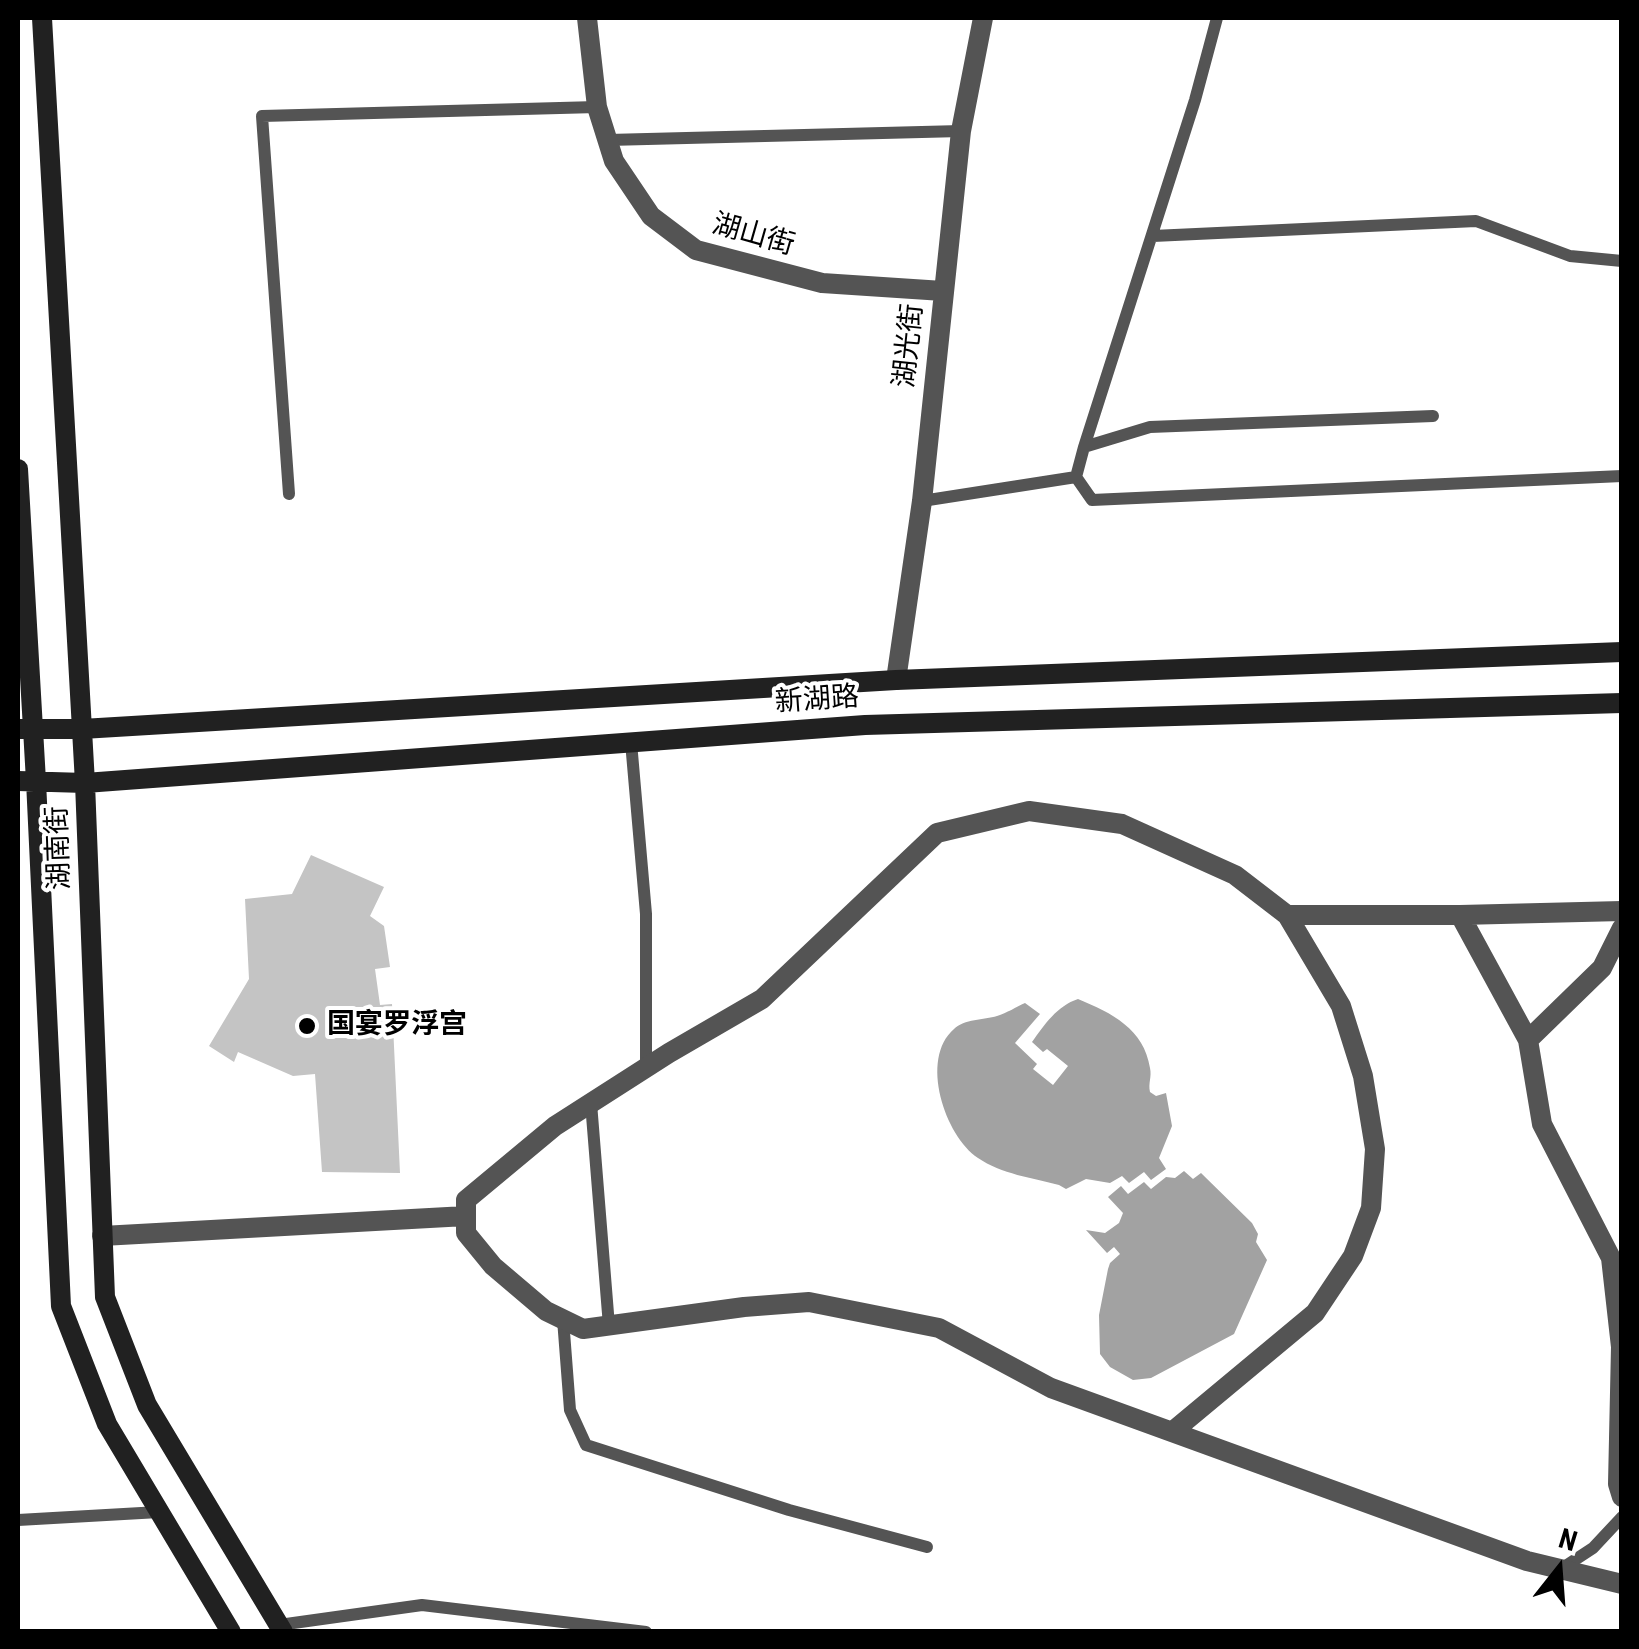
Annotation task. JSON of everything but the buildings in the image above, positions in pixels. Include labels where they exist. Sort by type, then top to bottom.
[{"type":"main road","name":"湖南街","points":[[42,18],[85,783],[104,1296],[147,1405],[281,1628]]},
{"type":"main road","name":"湖南街","points":[[18,469],[27,781],[61,1306],[107,1424],[231,1632]]},
{"type":"main road","name":"新湖路","points":[[25,729],[82,729],[896,680],[1622,652]]},
{"type":"main road","name":"新湖路","points":[[27,781],[85,783],[864,725],[1622,702]]},
{"type":"street","name":"湖山街","points":[[587,18],[597,107],[614,161],[651,216],[696,250],[822,283],[943,291]]},
{"type":"street","name":"湖光街","points":[[896,680],[922,500],[961,131],[984,18]]},
{"type":"street","points":[[1172,1432],[1315,1313],[1353,1256],[1371,1208],[1375,1149],[1363,1076],[1341,1006],[1287,915],[1235,875],[1122,824],[1029,810],[938,833],[762,999],[555,1126],[466,1200],[466,1233],[493,1266],[546,1311],[583,1329],[810,1302],[938,1328],[1051,1388],[1172,1432],[1527,1561],[1622,1584]]},
{"type":"street","points":[[1287,915],[1622,911]]},
{"type":"street","points":[[1460,915],[1528,1040],[1542,1124],[1616,1258],[1621,1323],[1618,1484],[1622,1497]]},
{"type":"street","points":[[1528,1040],[1602,968],[1622,928]]},
{"type":"street","points":[[102,1236],[466,1216]]},
{"type":"lane","points":[[1217,18],[1196,100],[1076,477],[1092,500],[1622,476]]},
{"type":"lane","points":[[289,494],[262,116],[597,107]]},
{"type":"lane","points":[[608,140],[961,131]]},
{"type":"lane","points":[[1153,236],[1476,221],[1570,256],[1622,262]]},
{"type":"lane","points":[[1084,447],[1150,427],[1433,416]]},
{"type":"lane","points":[[922,500],[1076,477]]},
{"type":"lane","points":[[631,742],[646,914],[646,1068]]},
{"type":"lane","points":[[591,1103],[609,1326]]},
{"type":"lane","points":[[563,1319],[570,1410],[586,1445],[788,1510],[927,1548]]},
{"type":"lane","points":[[18,1520],[159,1512]]},
{"type":"lane","points":[[1560,1569],[1594,1548],[1622,1518]]},
{"type":"lane","points":[[281,1628],[422,1605],[646,1632]]},
{"type":"shaded area","points":[[1078,999],[1103,1010],[1134,1033],[1147,1054],[1150,1092],[1156,1096],[1166,1093],[1172,1126],[1159,1158],[1166,1169],[1151,1180],[1144,1172],[1129,1183],[1122,1176],[1110,1183],[1086,1179],[1066,1189],[1007,1172],[978,1158],[966,1147],[947,1115],[940,1096],[938,1059],[954,1029],[1001,1015],[1025,1003],[1040,1014],[1015,1043],[1037,1064],[1033,1069],[1053,1085],[1068,1066],[1032,1042],[1058,1011]]},
{"type":"shaded area","points":[[1184,1171],[1193,1179],[1201,1173],[1252,1223],[1258,1234],[1256,1242],[1267,1260],[1234,1334],[1151,1378],[1133,1380],[1110,1367],[1100,1354],[1099,1315],[1108,1269],[1120,1254],[1114,1247],[1107,1253],[1086,1230],[1105,1233],[1119,1223],[1123,1213],[1108,1197],[1121,1186],[1128,1194],[1144,1182],[1151,1189],[1166,1177],[1175,1178]]},
{"type":"place","name":"国宴罗浮宫","points":[[307,1026]]}]
